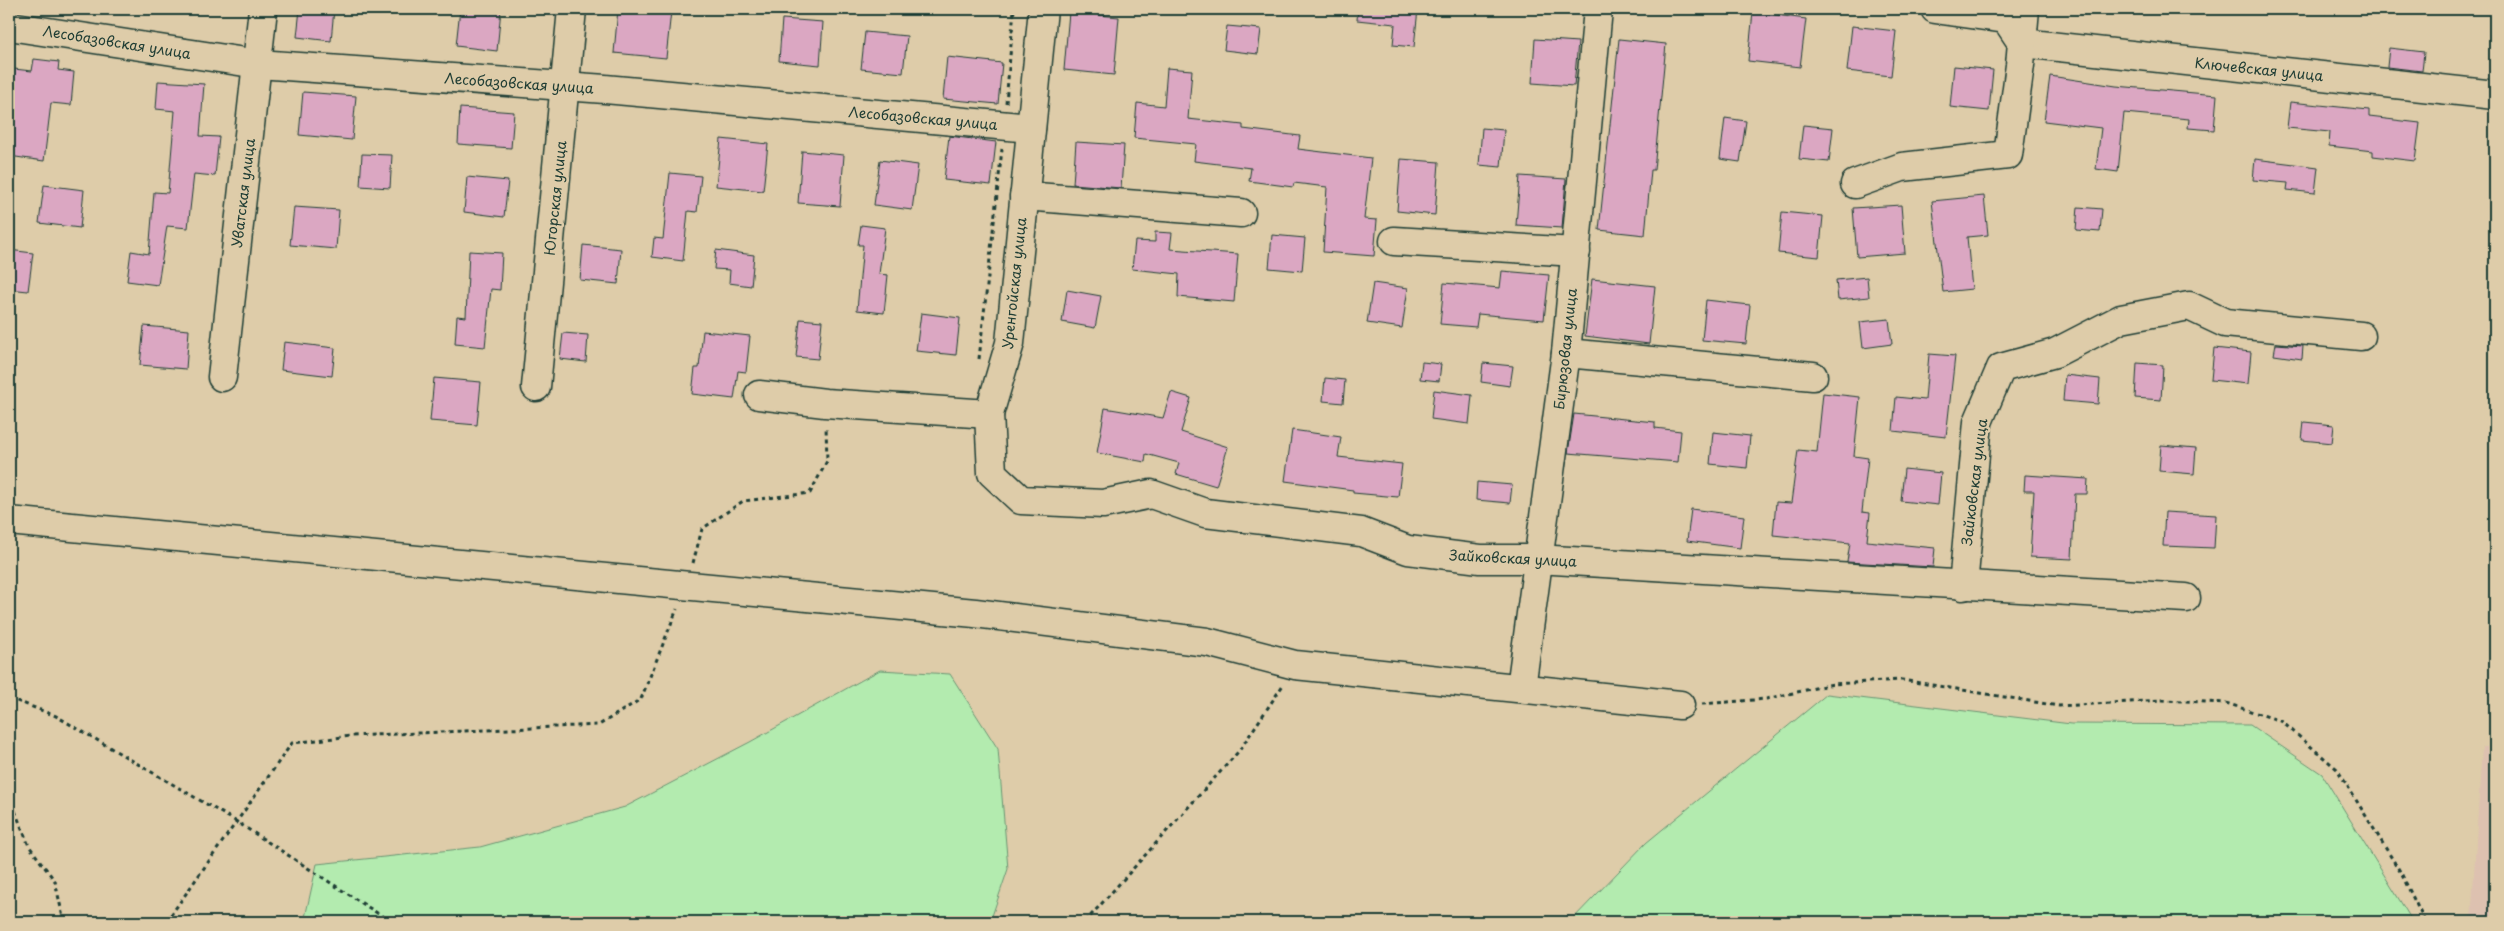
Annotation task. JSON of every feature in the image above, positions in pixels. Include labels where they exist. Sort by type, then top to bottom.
[{"type":"street","name":"Уватская улица","points":[[222,377],[263,9]]},
{"type":"street","name":"Югорская улица","points":[[536,386],[572,9]]},
{"type":"street","name":"Уренгойская улица","points":[[989,414],[1010,344],[1043,9]]},
{"type":"street","name":"Бирюзовая улица","points":[[1521,688],[1566,353],[1598,9]]},
{"type":"street","points":[[1935,9],[2006,19],[2022,43]]},
{"type":"street","points":[[1855,184],[1902,167],[2008,156],[2025,9]]},
{"type":"street","name":"Лесобазовская улица","points":[[9,26],[258,64],[565,88],[605,89],[1032,128]]},
{"type":"street","name":"Ключевская улица","points":[[2022,43],[2495,95]]},
{"type":"street","points":[[1024,196],[1241,213]]},
{"type":"street","points":[[1394,241],[1576,252]]},
{"type":"street","name":"Зайковская улица","points":[[1963,586],[1978,422],[2001,368],[2055,353],[2121,319],[2189,306],[2225,323],[2361,336]]},
{"type":"street","points":[[1566,353],[1813,376]]},
{"type":"street","points":[[759,394],[825,403],[989,414]]},
{"type":"street","name":"Зайковская улица","points":[[989,414],[992,473],[1021,500],[1103,504],[1151,494],[1205,513],[1361,532],[1408,550],[1480,560],[1537,559],[2186,598]]},
{"type":"street","points":[[9,522],[975,613],[1208,642],[1295,665],[1680,705]]},
{"type":"path","points":[[978,360],[1004,125],[1014,9]]},
{"type":"path","points":[[166,922],[292,743],[351,736],[599,725],[641,699],[686,586],[702,529],[743,501],[810,493],[827,461],[825,403]]},
{"type":"path","points":[[1085,922],[1239,751],[1295,665]]},
{"type":"path","points":[[1680,705],[1766,699],[1833,684],[1902,680],[2059,706],[2164,700],[2226,703],[2281,721],[2337,769],[2401,873],[2425,922]]},
{"type":"path","points":[[9,698],[56,716],[238,822],[391,922]]},
{"type":"path","points":[[9,796],[29,846],[54,880],[64,922]]},
{"type":"shaded area","points":[[2482,747],[2495,747],[2495,922],[2471,922]]},
{"type":"green space","points":[[880,670],[950,674],[998,749],[1008,869],[990,922],[304,922],[317,864],[480,847],[625,807],[750,742]]},
{"type":"green space","points":[[1827,694],[2071,724],[2250,725],[2322,774],[2413,922],[1570,922],[1646,843]]},
{"type":"building","points":[[300,9],[334,9],[331,41],[297,37]]},
{"type":"building","points":[[460,9],[501,9],[497,51],[456,46]]},
{"type":"building","points":[[618,9],[671,11],[666,58],[614,53]]},
{"type":"building","points":[[1358,9],[1418,9],[1414,47],[1393,45],[1395,24],[1357,20]]},
{"type":"building","points":[[1069,12],[1119,17],[1114,75],[1064,70]]},
{"type":"building","points":[[1753,12],[1806,19],[1800,67],[1748,61]]},
{"type":"building","points":[[782,19],[823,22],[820,65],[779,61]]},
{"type":"building","points":[[1227,26],[1261,29],[1258,54],[1224,50]]},
{"type":"building","points":[[1852,26],[1896,31],[1891,76],[1847,71]]},
{"type":"building","points":[[865,32],[907,36],[903,73],[861,69]]},
{"type":"building","points":[[1535,39],[1578,42],[1574,86],[1532,83]]},
{"type":"building","points":[[1619,39],[1666,44],[1654,170],[1651,170],[1645,235],[1599,230]]},
{"type":"building","points":[[2389,48],[2424,52],[2422,71],[2387,67]]},
{"type":"building","points":[[947,57],[1002,63],[998,104],[943,99]]},
{"type":"building","points":[[34,59],[59,62],[58,70],[74,72],[71,105],[51,103],[44,161],[9,156],[9,118],[14,69],[32,71]]},
{"type":"building","points":[[1954,66],[1993,70],[1989,111],[1950,107]]},
{"type":"building","points":[[1167,68],[1192,70],[1188,119],[1243,125],[1243,129],[1300,136],[1298,149],[1371,158],[1364,219],[1377,220],[1374,256],[1323,252],[1327,187],[1294,183],[1293,187],[1249,181],[1251,168],[1194,161],[1196,144],[1134,138],[1137,103],[1164,106]]},
{"type":"building","points":[[2050,76],[2116,86],[2217,95],[2214,130],[2188,128],[2189,119],[2124,113],[2118,172],[2096,169],[2101,128],[2044,121]]},
{"type":"building","points":[[158,81],[204,84],[200,136],[219,137],[215,176],[194,174],[188,228],[167,226],[158,285],[127,281],[131,251],[149,254],[154,192],[168,193],[175,111],[156,109]]},
{"type":"building","points":[[303,92],[356,96],[352,140],[299,135]]},
{"type":"building","points":[[2290,102],[2369,110],[2369,117],[2420,123],[2415,161],[2373,156],[2373,151],[2329,146],[2330,132],[2287,128]]},
{"type":"building","points":[[460,108],[514,112],[511,148],[458,144]]},
{"type":"building","points":[[1725,118],[1746,121],[1740,162],[1720,159]]},
{"type":"building","points":[[1803,125],[1833,128],[1829,162],[1799,159]]},
{"type":"building","points":[[1482,128],[1504,130],[1501,167],[1479,165]]},
{"type":"building","points":[[949,136],[996,142],[991,185],[944,180]]},
{"type":"building","points":[[721,139],[768,144],[763,191],[716,186]]},
{"type":"building","points":[[1076,142],[1124,145],[1121,188],[1073,184]]},
{"type":"building","points":[[802,151],[844,155],[840,206],[798,203]]},
{"type":"building","points":[[362,154],[392,155],[390,188],[360,186]]},
{"type":"building","points":[[1401,159],[1439,162],[1435,215],[1397,211]]},
{"type":"building","points":[[2255,159],[2318,167],[2315,193],[2287,190],[2288,183],[2253,180]]},
{"type":"building","points":[[880,160],[918,165],[912,210],[874,205]]},
{"type":"building","points":[[670,173],[701,176],[697,212],[688,211],[683,261],[652,257],[654,238],[663,239]]},
{"type":"building","points":[[1520,176],[1566,179],[1562,228],[1516,225]]},
{"type":"building","points":[[467,177],[508,181],[504,217],[464,212]]},
{"type":"building","points":[[44,185],[84,190],[80,228],[39,223]]},
{"type":"building","points":[[1984,196],[1988,235],[1967,237],[1972,289],[1943,292],[1932,201]]},
{"type":"building","points":[[1901,205],[1905,253],[1857,257],[1853,208]]},
{"type":"building","points":[[294,207],[339,210],[336,249],[290,245]]},
{"type":"building","points":[[2078,207],[2102,209],[2100,232],[2076,230]]},
{"type":"building","points":[[1782,212],[1823,216],[1819,257],[1778,253]]},
{"type":"building","points":[[861,225],[885,228],[879,274],[888,275],[884,313],[857,310],[863,245],[858,245]]},
{"type":"building","points":[[1155,232],[1172,233],[1170,249],[1238,254],[1234,302],[1178,297],[1179,274],[1132,269],[1135,241],[1155,242]]},
{"type":"building","points":[[1272,235],[1305,238],[1302,271],[1269,268]]},
{"type":"building","points":[[583,245],[621,249],[618,284],[580,280]]},
{"type":"building","points":[[9,250],[33,253],[28,291],[9,289]]},
{"type":"building","points":[[716,250],[754,255],[751,286],[729,283],[730,270],[714,269]]},
{"type":"building","points":[[469,251],[502,253],[500,290],[491,289],[485,347],[455,344],[457,316],[466,317]]},
{"type":"building","points":[[1502,271],[1549,275],[1544,320],[1478,314],[1476,327],[1440,324],[1444,283],[1500,288]]},
{"type":"building","points":[[1867,277],[1869,297],[1838,300],[1836,280]]},
{"type":"building","points":[[1592,279],[1655,286],[1649,344],[1585,336]]},
{"type":"building","points":[[1373,283],[1408,288],[1402,328],[1367,323]]},
{"type":"building","points":[[1067,290],[1101,296],[1095,328],[1062,322]]},
{"type":"building","points":[[1706,300],[1750,305],[1746,344],[1702,340]]},
{"type":"building","points":[[921,313],[960,318],[956,355],[916,351]]},
{"type":"building","points":[[800,319],[822,321],[818,359],[796,357]]},
{"type":"building","points":[[1889,319],[1892,344],[1863,348],[1860,322]]},
{"type":"building","points":[[144,326],[189,330],[186,369],[140,365]]},
{"type":"building","points":[[703,331],[750,336],[746,372],[738,371],[734,399],[692,394],[695,368],[699,368]]},
{"type":"building","points":[[563,333],[588,335],[586,362],[560,359]]},
{"type":"building","points":[[284,342],[335,348],[332,376],[281,370]]},
{"type":"building","points":[[2276,344],[2303,346],[2302,359],[2274,355]]},
{"type":"building","points":[[2214,348],[2251,352],[2248,384],[2211,380]]},
{"type":"building","points":[[1929,354],[1955,356],[1946,437],[1893,431],[1896,397],[1925,400]]},
{"type":"building","points":[[1422,362],[1441,364],[1439,381],[1420,379]]},
{"type":"building","points":[[1483,363],[1513,366],[1510,386],[1481,382]]},
{"type":"building","points":[[2137,363],[2163,365],[2161,400],[2135,398]]},
{"type":"building","points":[[2065,375],[2100,379],[2098,404],[2063,401]]},
{"type":"building","points":[[434,378],[481,382],[477,425],[430,421]]},
{"type":"building","points":[[1325,378],[1345,380],[1343,403],[1323,401]]},
{"type":"building","points":[[1434,390],[1472,395],[1469,424],[1431,419]]},
{"type":"building","points":[[1171,392],[1191,398],[1181,432],[1228,447],[1216,486],[1176,474],[1179,463],[1146,454],[1145,462],[1097,453],[1105,408],[1163,418]]},
{"type":"building","points":[[1823,393],[1860,397],[1854,456],[1868,458],[1862,512],[1870,513],[1867,541],[1935,548],[1933,567],[1847,562],[1850,543],[1773,535],[1776,502],[1791,503],[1798,450],[1817,452]]},
{"type":"building","points":[[1574,414],[1655,422],[1655,428],[1681,431],[1678,462],[1568,453]]},
{"type":"building","points":[[2304,422],[2334,425],[2332,443],[2302,440]]},
{"type":"building","points":[[1292,430],[1341,437],[1338,457],[1402,464],[1398,497],[1353,493],[1353,490],[1285,481]]},
{"type":"building","points":[[1713,432],[1750,436],[1747,468],[1710,464]]},
{"type":"building","points":[[2161,445],[2196,448],[2194,474],[2159,471]]},
{"type":"building","points":[[1904,469],[1941,473],[1938,505],[1901,501]]},
{"type":"building","points":[[2025,475],[2088,479],[2087,494],[2075,494],[2072,559],[2030,557],[2034,491],[2024,491]]},
{"type":"building","points":[[1477,482],[1512,485],[1510,503],[1476,500]]},
{"type":"building","points":[[1691,509],[1744,516],[1740,548],[1687,541]]},
{"type":"building","points":[[2165,512],[2216,515],[2214,548],[2163,546]]}]
